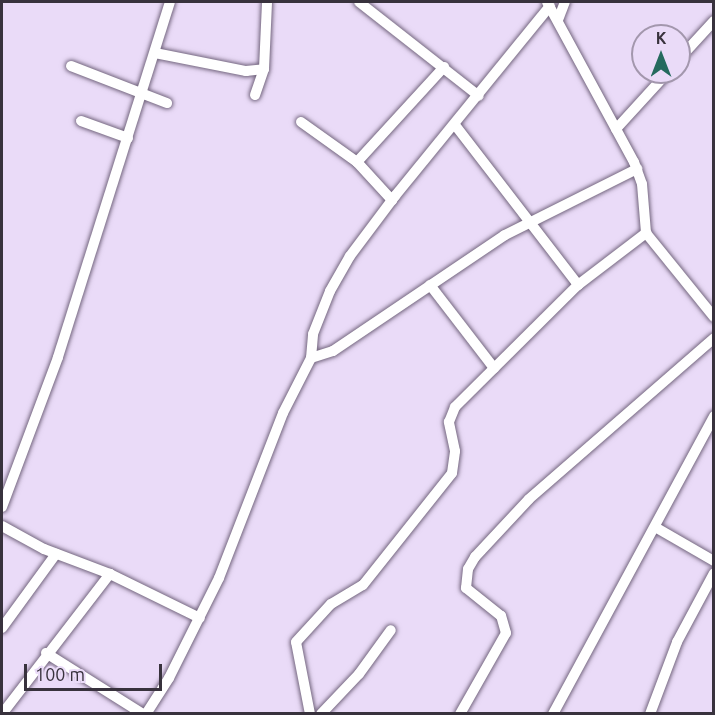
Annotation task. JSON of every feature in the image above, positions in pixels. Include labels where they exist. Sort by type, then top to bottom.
[{"type":"street","points":[[2,507],[58,357],[171,2]]},
{"type":"street","points":[[255,95],[264,69],[267,2]]},
{"type":"street","points":[[359,2],[378,6],[479,96]]},
{"type":"street","points":[[558,20],[565,2]]},
{"type":"street","points":[[46,653],[144,714],[200,618],[283,413],[311,358],[313,334],[330,291],[350,256],[392,200],[479,96],[548,4],[637,169],[642,184],[646,233],[714,317]]},
{"type":"street","points":[[691,46],[714,21]]},
{"type":"street","points":[[155,53],[246,71],[264,69]]},
{"type":"street","points":[[70,66],[167,103]]},
{"type":"street","points":[[357,162],[444,67]]},
{"type":"street","points":[[616,129],[657,84]]},
{"type":"street","points":[[81,121],[128,138]]},
{"type":"street","points":[[302,122],[357,162],[392,200]]},
{"type":"street","points":[[455,125],[579,285]]},
{"type":"street","points":[[311,358],[333,351],[430,285],[531,221],[637,169]]},
{"type":"street","points":[[310,714],[296,642],[332,604],[363,585],[452,473],[452,414],[494,368],[579,285],[646,233]]},
{"type":"street","points":[[430,285],[494,368]]},
{"type":"street","points":[[460,714],[506,633],[501,615],[466,588],[468,569],[475,557],[529,499],[714,339]]},
{"type":"street","points":[[554,714],[714,416]]},
{"type":"street","points":[[2,526],[56,554],[110,574],[200,618]]},
{"type":"street","points":[[655,527],[714,561]]},
{"type":"street","points":[[2,628],[56,554]]},
{"type":"street","points":[[3,708],[110,574]]},
{"type":"street","points":[[650,714],[677,642],[712,579]]},
{"type":"street","points":[[321,714],[359,674],[391,630]]}]
